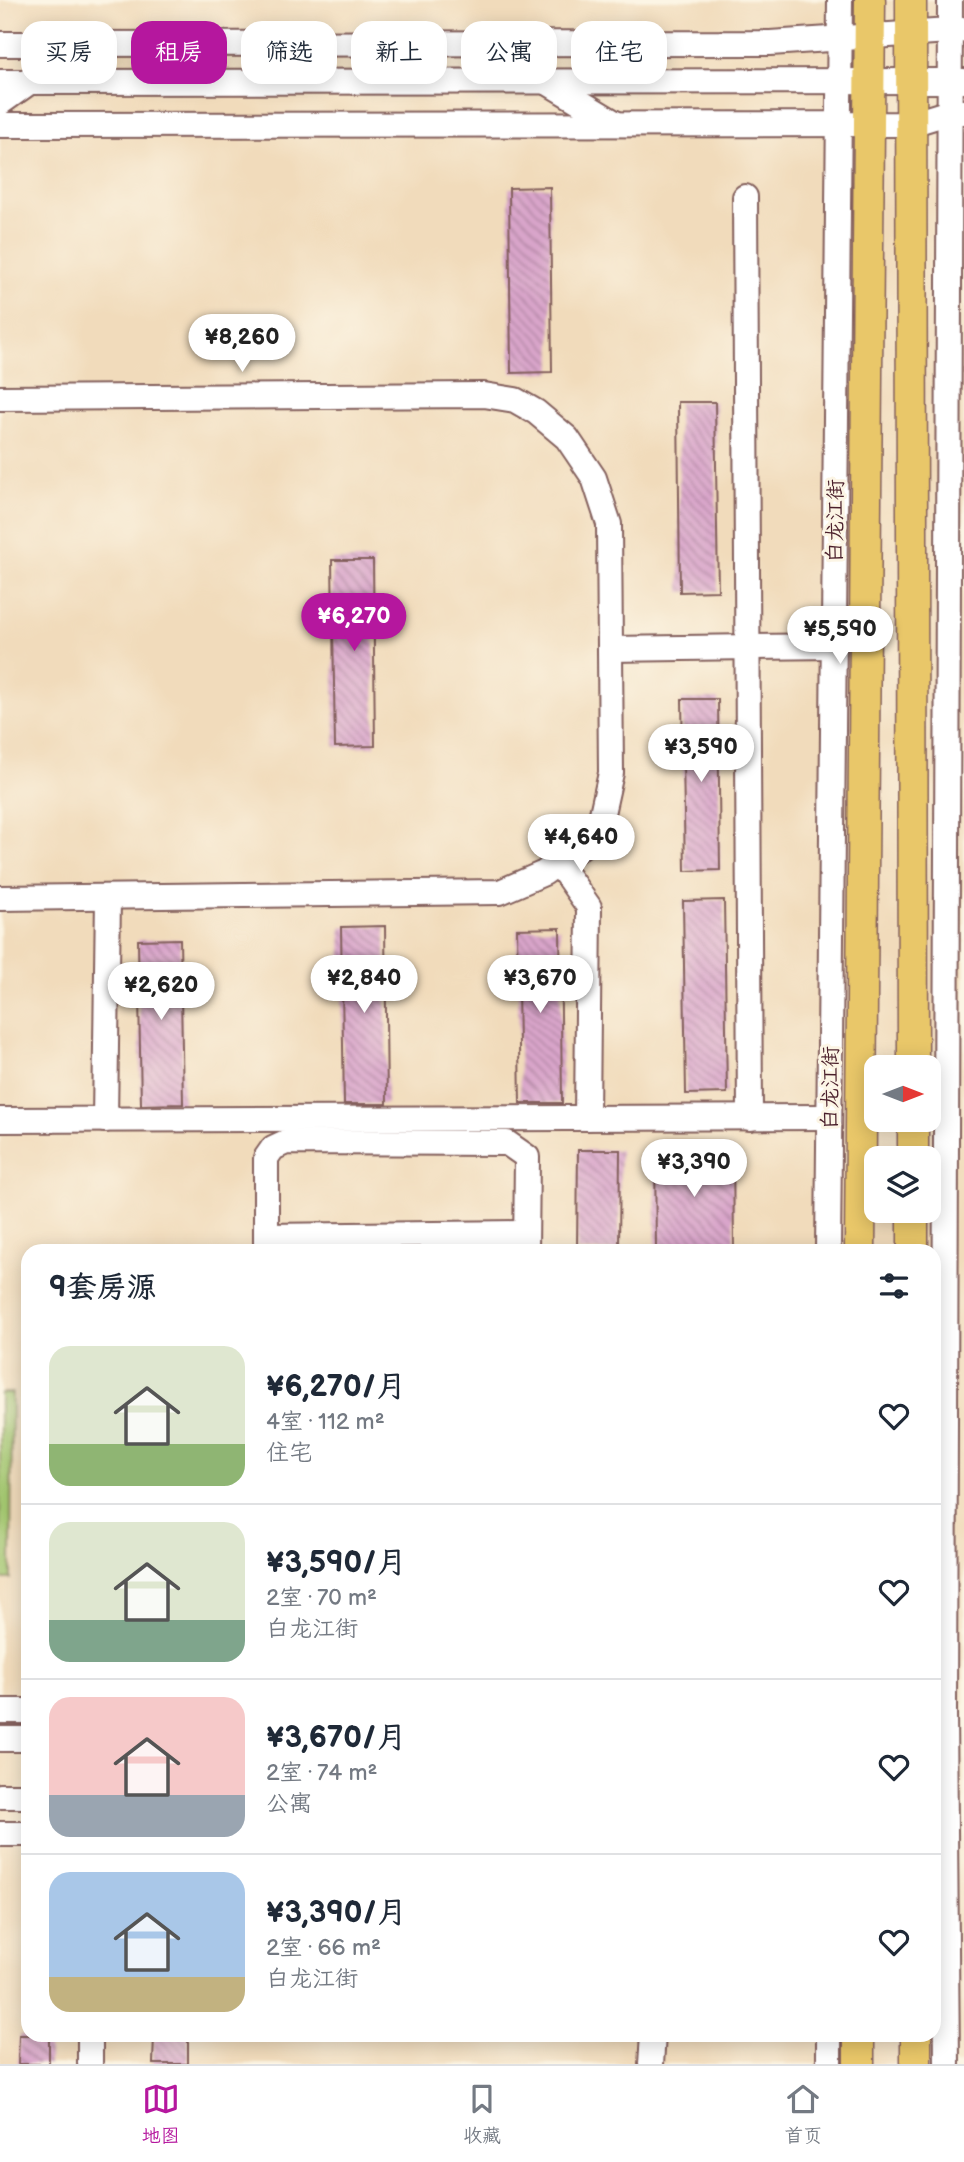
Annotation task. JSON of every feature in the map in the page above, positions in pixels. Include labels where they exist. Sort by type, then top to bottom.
[{"type":"main road","name":"白龙江街","points":[[860,1244],[870,0]]},
{"type":"main road","points":[[911,0],[913,1055]]},
{"type":"main road","points":[[913,1223],[913,1244]]},
{"type":"main road","points":[[859,2042],[859,2064]]},
{"type":"main road","points":[[916,2042],[916,2064]]},
{"type":"street","name":"白龙江街","points":[[828,1244],[840,0]]},
{"type":"street","points":[[947,2064],[941,1964],[948,1834],[956,1297],[947,1239],[956,896],[957,30],[950,0]]},
{"type":"street","points":[[0,44],[770,43],[957,30]]},
{"type":"street","points":[[0,82],[21,81]]},
{"type":"street","points":[[117,81],[461,82]]},
{"type":"street","points":[[557,82],[957,81]]},
{"type":"street","points":[[0,103],[27,84]]},
{"type":"street","points":[[550,84],[617,124]]},
{"type":"street","points":[[0,125],[911,124],[957,112]]},
{"type":"street","points":[[745,197],[750,1118]]},
{"type":"street","points":[[0,398],[484,395],[515,400],[566,438],[594,478],[609,524],[611,773],[601,818],[580,847],[544,873],[500,892],[0,898]]},
{"type":"street","points":[[610,649],[834,646]]},
{"type":"street","points":[[558,863],[589,907],[587,1118]]},
{"type":"street","points":[[913,896],[956,896]]},
{"type":"street","points":[[105,1119],[108,897]]},
{"type":"street","points":[[0,1120],[829,1117]]},
{"type":"street","points":[[286,1142],[507,1143],[527,1157],[526,1242],[266,1244],[266,1158],[273,1148],[286,1142]]},
{"type":"street","points":[[935,1223],[947,1239]]},
{"type":"street","points":[[0,1711],[21,1711]]},
{"type":"street","points":[[0,1739],[21,1739]]},
{"type":"street","points":[[0,1796],[21,1796]]},
{"type":"street","points":[[0,1834],[21,1834]]},
{"type":"street","points":[[90,2042],[90,2064]]},
{"type":"street","points":[[651,2064],[653,2042]]},
{"type":"street","points":[[829,2042],[829,2064]]},
{"type":"green space","points":[[0,1393],[12,1393],[11,1579],[0,1579]]},
{"type":"building","points":[[550,187],[552,372],[511,373],[509,188]]},
{"type":"building","points":[[678,402],[715,402],[718,591],[680,592]]},
{"type":"building","points":[[332,560],[373,560],[375,746],[335,747]]},
{"type":"building","points":[[682,699],[718,699],[720,870],[685,871]]},
{"type":"building","points":[[724,900],[727,1093],[686,1094],[683,901]]},
{"type":"building","points":[[385,926],[387,1104],[344,1104],[341,927]]},
{"type":"building","points":[[560,928],[562,1103],[520,1103],[517,929]]},
{"type":"building","points":[[180,939],[183,1104],[141,1105],[138,940]]},
{"type":"building","points":[[655,1148],[733,1148],[734,1244],[656,1244]]},
{"type":"building","points":[[578,1150],[620,1150],[619,1244],[577,1244]]},
{"type":"building","points":[[19,2035],[21,2042],[49,2042],[49,2064],[18,2064]]},
{"type":"building","points":[[154,2042],[188,2042],[188,2064],[153,2064]]}]
